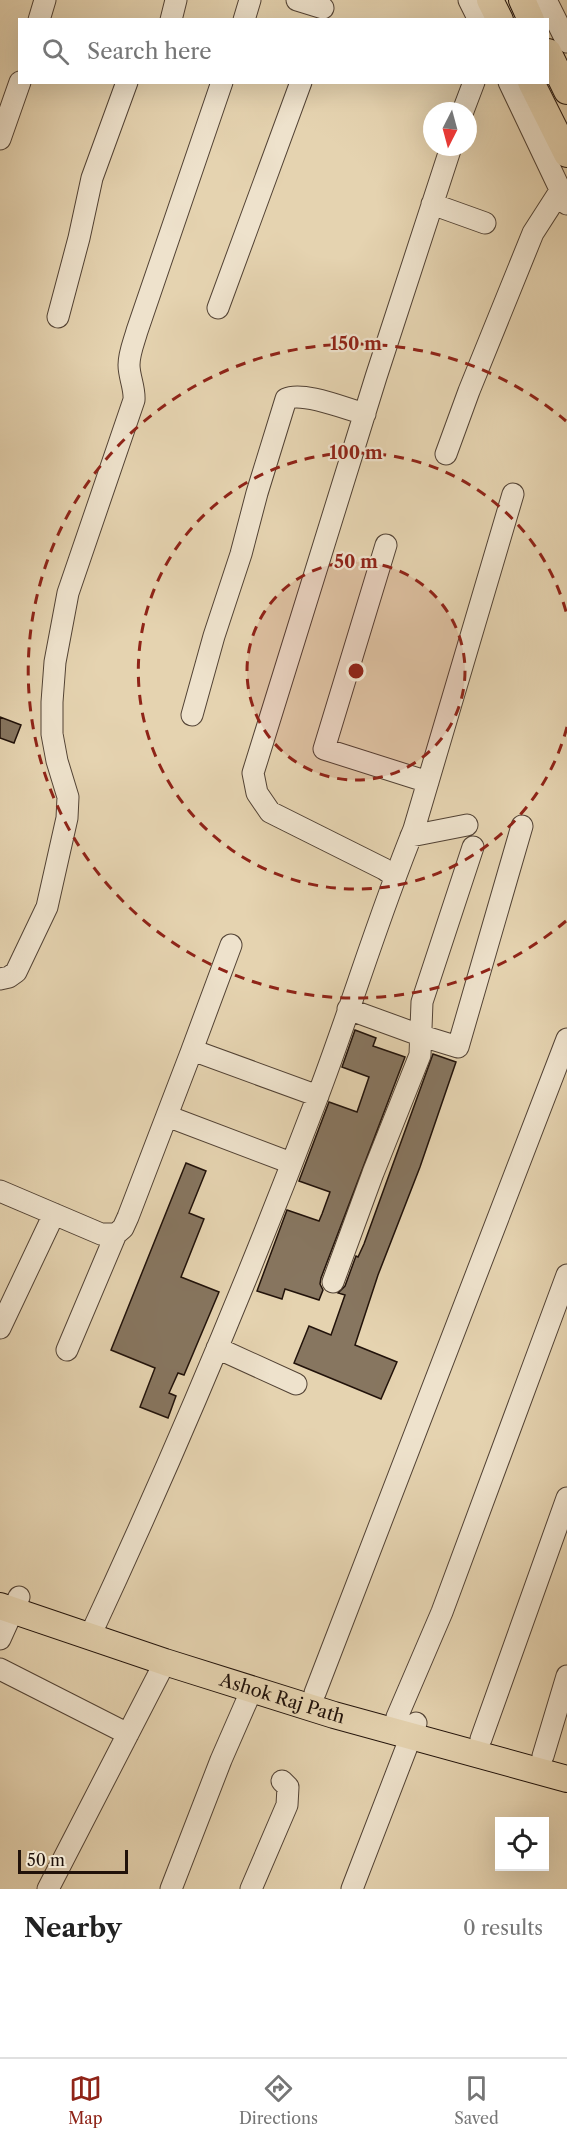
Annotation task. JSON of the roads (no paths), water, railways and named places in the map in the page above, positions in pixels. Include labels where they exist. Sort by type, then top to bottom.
[{"type":"main road","points":[[490,0],[499,18]]},
{"type":"main road","points":[[522,0],[530,18]]},
{"type":"main road","points":[[561,36],[567,91]]},
{"type":"main road","points":[[532,84],[567,154]]},
{"type":"main road","name":"Ashok Raj Path","points":[[8,1601],[93,1630],[315,1693],[567,1779]]},
{"type":"main road","name":"Ashok Raj Path","points":[[93,1630],[165,1662],[334,1715],[408,1725],[481,1739],[567,1763]]},
{"type":"street","points":[[40,18],[45,0]]},
{"type":"street","points":[[172,18],[176,0]]},
{"type":"street","points":[[245,18],[250,0]]},
{"type":"street","points":[[297,0],[322,9]]},
{"type":"street","points":[[469,0],[478,18]]},
{"type":"street","points":[[546,0],[561,36]]},
{"type":"street","points":[[0,140],[19,84]]},
{"type":"street","points":[[58,317],[92,177],[126,84]]},
{"type":"street","points":[[0,980],[16,972],[47,907],[67,818],[68,797],[57,761],[52,734],[52,702],[55,662],[68,593],[134,400],[135,388],[129,368],[137,331],[221,84]]},
{"type":"street","points":[[218,308],[300,84]]},
{"type":"street","points":[[466,102],[473,84]]},
{"type":"street","points":[[446,454],[533,233],[564,197],[510,84]]},
{"type":"street","points":[[394,876],[270,812],[257,793],[253,773],[364,414],[448,156]]},
{"type":"street","points":[[432,204],[485,223]]},
{"type":"street","points":[[192,715],[286,399],[292,396],[304,397],[364,414]]},
{"type":"street","points":[[93,1630],[199,1392],[318,1096],[394,876],[411,836],[513,494]]},
{"type":"street","points":[[386,545],[324,749],[428,783]]},
{"type":"street","points":[[411,836],[467,825]]},
{"type":"street","points":[[348,1009],[458,1047],[522,826]]},
{"type":"street","points":[[333,1282],[420,1055],[422,1002],[473,847]]},
{"type":"street","points":[[67,1350],[116,1234],[123,1228],[128,1217],[231,945]]},
{"type":"street","points":[[315,1693],[567,1039]]},
{"type":"street","points":[[192,1050],[318,1096]]},
{"type":"street","points":[[167,1116],[291,1163]]},
{"type":"street","points":[[0,1191],[101,1234],[116,1234]]},
{"type":"street","points":[[0,1328],[54,1214]]},
{"type":"street","points":[[352,1889],[408,1725],[442,1612],[567,1275]]},
{"type":"street","points":[[217,1348],[296,1383]]},
{"type":"street","points":[[481,1739],[567,1498]]},
{"type":"street","points":[[0,1639],[8,1601]]},
{"type":"street","points":[[48,1889],[165,1662]]},
{"type":"street","points":[[0,1668],[128,1734]]},
{"type":"street","points":[[543,1756],[567,1676]]},
{"type":"street","points":[[171,1889],[221,1760],[252,1689]]},
{"type":"street","points":[[251,1889],[287,1805],[288,1788],[282,1781]]}]
